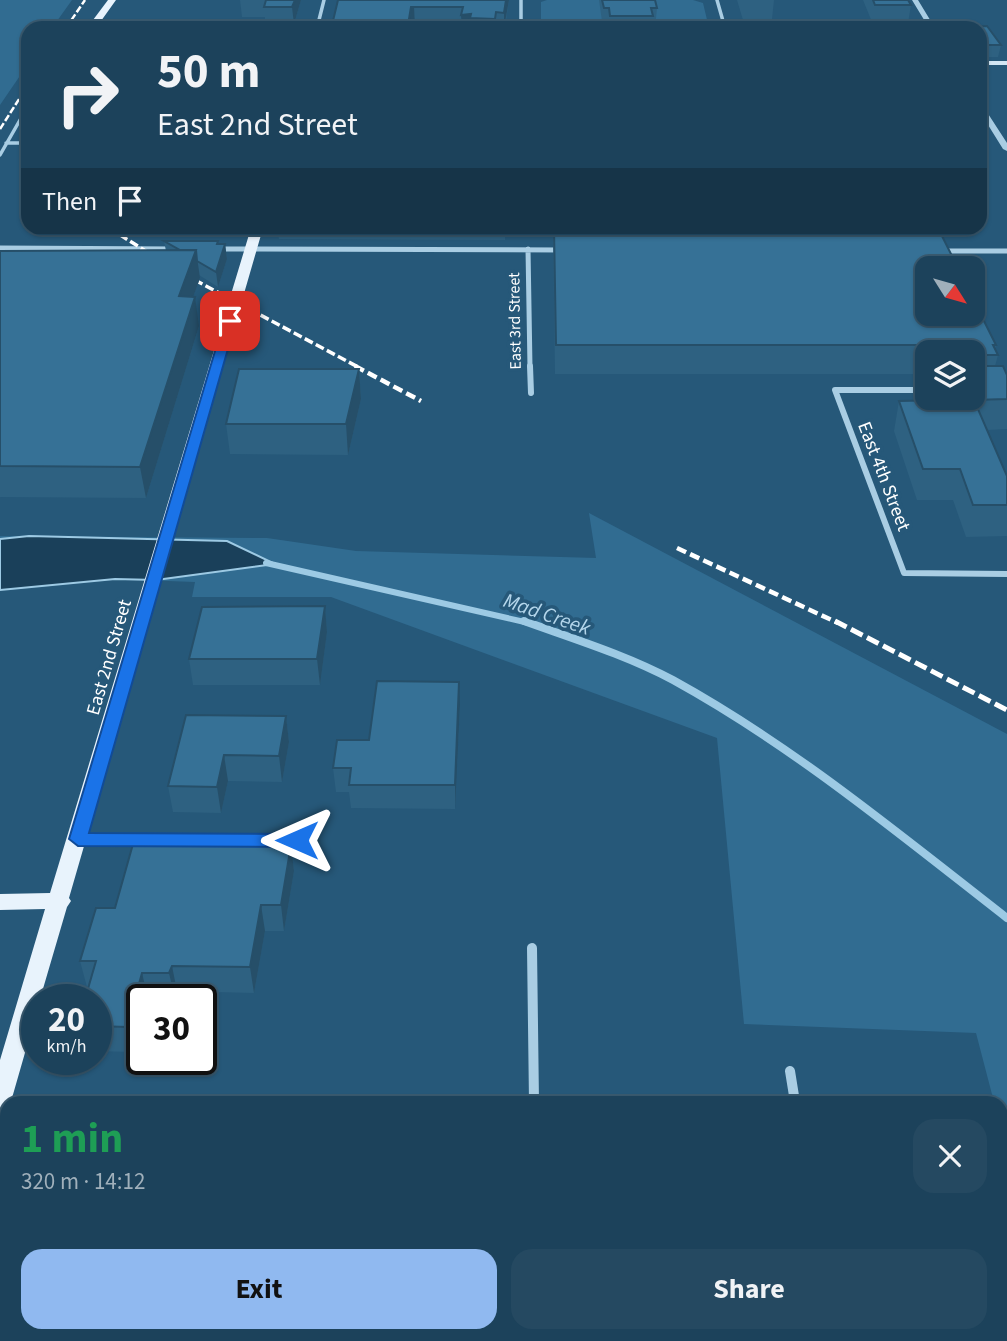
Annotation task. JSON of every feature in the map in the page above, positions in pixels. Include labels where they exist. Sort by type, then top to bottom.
[{"type":"main road","points":[[96,21],[112,0]]},
{"type":"main road","points":[[987,63],[1007,63]]},
{"type":"main road","name":"East 2nd Street","points":[[1,1096],[61,901],[255,235]]},
{"type":"main road","points":[[0,902],[61,901]]},
{"type":"street","points":[[319,21],[324,0]]},
{"type":"street","points":[[521,0],[521,21]]},
{"type":"street","points":[[717,0],[723,21]]},
{"type":"street","points":[[915,0],[928,21]]},
{"type":"street","points":[[987,117],[1006,147]]},
{"type":"street","points":[[0,155],[21,118]]},
{"type":"street","points":[[6,143],[21,143]]},
{"type":"street","points":[[0,248],[183,249]]},
{"type":"street","points":[[205,249],[576,250]]},
{"type":"street","name":"East 3rd Street","points":[[528,249],[531,393]]},
{"type":"street","points":[[936,251],[1007,251]]},
{"type":"street","name":"East 4th Street","points":[[915,390],[835,390],[904,573],[1007,574]]},
{"type":"street","points":[[78,839],[297,840]]},
{"type":"street","points":[[531,948],[534,1096]]},
{"type":"street","points":[[790,1072],[793,1096]]},
{"type":"shaded area","points":[[0,0],[72,0],[57,21],[21,21],[21,74],[0,105]]},
{"type":"shaded area","points":[[693,0],[703,3],[707,21],[541,21],[541,2]]},
{"type":"shaded area","points":[[589,513],[1007,734],[1007,1096],[992,1096],[976,1033],[744,1024],[717,738],[331,597],[192,597],[195,582],[115,579],[0,590],[0,536],[267,538],[356,551],[596,558]]},
{"type":"shaded area","points":[[29,536],[227,541],[275,564],[156,580],[115,579],[0,590],[0,539]]},
{"type":"building","points":[[266,0],[295,0],[292,7],[264,7]]},
{"type":"building","points":[[338,0],[506,0],[504,13],[496,12],[495,19],[470,18],[471,14],[461,15],[463,7],[411,7],[409,21],[333,21]]},
{"type":"building","points":[[602,0],[655,0],[657,8],[651,8],[653,16],[610,16],[609,8],[604,8]]},
{"type":"building","points":[[873,0],[908,0],[911,5],[875,5]]},
{"type":"building","points":[[987,26],[1001,45],[987,45]]},
{"type":"building","points":[[554,235],[942,235],[952,256],[915,256],[915,326],[985,326],[985,323],[998,355],[985,355],[985,340],[915,340],[915,345],[556,345]]},
{"type":"building","points":[[164,241],[218,241],[217,244],[225,244],[216,272],[197,261],[196,250],[180,250]]},
{"type":"building","points":[[196,250],[179,296],[195,297],[140,467],[0,466],[0,251]]},
{"type":"building","points":[[985,366],[1003,366],[1007,375],[1007,399],[985,400]]},
{"type":"building","points":[[239,369],[359,369],[346,424],[226,424]]},
{"type":"building","points":[[899,401],[915,401],[915,410],[978,410],[1007,476],[1007,505],[973,505],[960,469],[923,469]]},
{"type":"building","points":[[325,606],[317,659],[189,659],[202,607]]},
{"type":"building","points":[[377,681],[459,682],[455,785],[349,785],[351,768],[333,768],[337,740],[369,740]]},
{"type":"building","points":[[186,715],[286,716],[279,756],[224,755],[217,787],[168,786]]},
{"type":"building","points":[[133,844],[291,845],[281,905],[261,905],[250,967],[172,966],[169,973],[142,973],[139,984],[126,984],[126,1027],[112,1027],[112,984],[89,984],[96,961],[80,961],[96,908],[115,908]]},
{"type":"waterway","name":"Mad Creek","points":[[266,563],[529,623]]},
{"type":"waterway","name":"Mad Creek","points":[[524,621],[600,648],[673,680],[761,733],[886,823],[1007,918]]},
{"type":"railway","points":[[71,21],[85,0]]},
{"type":"railway","points":[[0,129],[21,96]]},
{"type":"railway","points":[[120,235],[176,270],[358,367]]},
{"type":"railway","points":[[355,366],[421,401]]},
{"type":"railway","points":[[677,548],[838,623]]},
{"type":"railway","points":[[835,621],[1007,710]]},
{"type":"route","points":[[230,321],[78,839],[297,840]]}]
